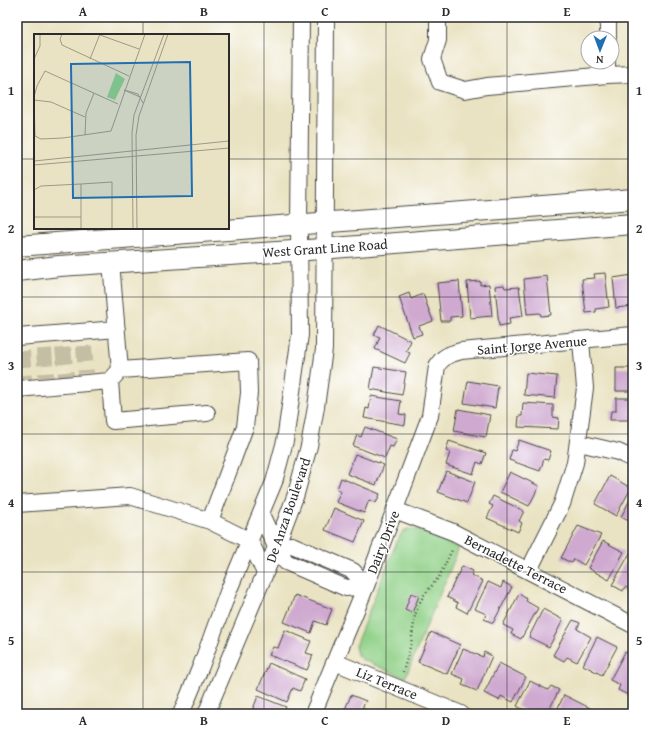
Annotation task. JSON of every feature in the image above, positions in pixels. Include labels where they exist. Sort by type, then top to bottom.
[{"type":"main road","name":"West Grant Line Road","points":[[17,246],[633,199]]},
{"type":"main road","name":"West Grant Line Road","points":[[17,271],[112,262],[300,250],[633,224]]},
{"type":"street","name":"De Anza Boulevard","points":[[181,714],[278,468],[285,441],[293,397],[300,336],[299,225],[301,17]]},
{"type":"street","name":"De Anza Boulevard","points":[[206,714],[276,547],[296,494],[309,446],[316,407],[324,349],[326,17]]},
{"type":"street","points":[[438,17],[438,40],[432,59],[440,82],[464,90],[594,70]]},
{"type":"street","points":[[608,17],[608,30]]},
{"type":"street","points":[[616,70],[633,74]]},
{"type":"street","points":[[112,262],[116,329],[113,421],[207,413]]},
{"type":"street","points":[[20,341],[43,342],[83,339],[116,329]]},
{"type":"street","name":"Saint Jorge Avenue","points":[[437,366],[441,359],[448,354],[461,351],[633,335]]},
{"type":"street","points":[[529,570],[562,504],[575,463],[579,443],[585,388],[581,341]]},
{"type":"street","points":[[22,386],[47,382],[248,361],[249,394],[245,427],[210,522]]},
{"type":"street","name":"Dairy Drive","points":[[313,714],[366,586],[430,416],[437,366]]},
{"type":"street","points":[[579,443],[618,452],[633,459]]},
{"type":"street","points":[[17,504],[130,496],[210,522],[250,541],[265,573]]},
{"type":"street","name":"Bernadette Terrace","points":[[395,510],[453,532],[633,625]]},
{"type":"street","points":[[261,514],[276,547],[292,545],[353,571],[366,586]]},
{"type":"street","name":"Liz Terrace","points":[[334,662],[462,714]]},
{"type":"path","points":[[403,672],[411,644],[415,615],[419,604],[424,595],[439,577],[452,550]]},
{"type":"green space","points":[[408,529],[419,530],[459,548],[405,678],[361,659],[357,655],[355,646],[397,541],[403,531]]},
{"type":"building","points":[[605,273],[609,307],[596,309],[596,312],[586,313],[582,279],[595,278],[594,274]]},
{"type":"building","points":[[633,275],[633,306],[616,308],[613,278]]},
{"type":"building","points":[[547,276],[551,315],[541,316],[540,313],[527,314],[524,279]]},
{"type":"building","points":[[459,281],[462,316],[450,317],[450,321],[441,321],[437,283]]},
{"type":"building","points":[[480,281],[480,285],[489,284],[492,316],[470,318],[467,282]]},
{"type":"building","points":[[504,285],[505,288],[519,287],[523,316],[509,318],[510,324],[499,326],[495,286]]},
{"type":"building","points":[[409,293],[411,299],[423,294],[433,321],[419,326],[422,334],[413,337],[399,297]]},
{"type":"building","points":[[379,325],[411,341],[406,351],[410,353],[405,363],[375,349],[380,337],[374,335]]},
{"type":"building","points":[[374,367],[406,372],[402,395],[370,389]]},
{"type":"building","points":[[616,368],[633,368],[633,391],[616,391]]},
{"type":"building","points":[[526,373],[557,376],[555,398],[524,395]]},
{"type":"building","points":[[468,381],[498,386],[495,408],[464,403]]},
{"type":"building","points":[[371,396],[401,401],[399,414],[406,415],[405,425],[364,418],[366,408],[369,409]]},
{"type":"building","points":[[616,398],[633,398],[633,420],[610,420],[611,411],[616,411]]},
{"type":"building","points":[[523,403],[553,405],[553,417],[559,418],[558,429],[518,427],[519,416],[522,416]]},
{"type":"building","points":[[458,409],[490,415],[486,437],[454,431]]},
{"type":"building","points":[[365,427],[397,439],[393,447],[390,446],[385,458],[353,446],[357,435],[361,437]]},
{"type":"building","points":[[519,440],[551,451],[548,460],[544,459],[540,471],[509,460],[512,450],[515,451]]},
{"type":"building","points":[[449,441],[486,453],[482,464],[477,462],[473,474],[446,465],[450,452],[446,451]]},
{"type":"building","points":[[355,454],[384,465],[376,485],[347,474]]},
{"type":"building","points":[[446,471],[475,482],[467,503],[438,492]]},
{"type":"building","points":[[510,472],[539,486],[529,506],[500,492]]},
{"type":"building","points":[[610,476],[631,488],[616,516],[595,504]]},
{"type":"building","points":[[341,478],[380,494],[376,503],[369,500],[364,513],[336,502],[341,491],[337,489]]},
{"type":"building","points":[[633,494],[633,523],[621,517]]},
{"type":"building","points":[[493,496],[524,511],[519,521],[522,523],[518,532],[487,518],[493,506],[489,504]]},
{"type":"building","points":[[334,508],[364,521],[355,542],[325,530]]},
{"type":"building","points":[[578,526],[601,535],[584,565],[574,559],[572,563],[561,558]]},
{"type":"building","points":[[603,541],[624,552],[609,580],[588,568]]},
{"type":"building","points":[[630,553],[633,554],[633,591],[625,587],[623,591],[612,585]]},
{"type":"building","points":[[462,566],[473,571],[471,575],[483,581],[467,613],[456,607],[458,603],[447,597]]},
{"type":"building","points":[[488,582],[501,588],[503,582],[512,587],[493,623],[484,619],[486,614],[475,609]]},
{"type":"building","points":[[411,593],[419,596],[412,613],[405,610]]},
{"type":"building","points":[[519,594],[527,599],[526,601],[538,608],[521,639],[511,634],[513,630],[503,625]]},
{"type":"building","points":[[295,595],[332,609],[326,625],[315,621],[311,633],[284,622]]},
{"type":"building","points":[[543,609],[563,620],[549,647],[529,637]]},
{"type":"building","points":[[573,620],[580,623],[577,629],[591,637],[577,662],[567,657],[564,661],[553,655]]},
{"type":"building","points":[[285,630],[311,641],[306,653],[313,655],[307,670],[269,655],[273,647],[278,648]]},
{"type":"building","points":[[431,632],[460,645],[447,674],[418,662]]},
{"type":"building","points":[[597,637],[617,647],[602,675],[583,665]]},
{"type":"building","points":[[463,649],[483,657],[484,652],[492,656],[477,691],[462,685],[464,679],[452,674]]},
{"type":"building","points":[[625,652],[633,656],[633,684],[628,695],[618,690],[620,685],[610,680]]},
{"type":"building","points":[[269,663],[305,679],[300,691],[293,688],[287,702],[258,689]]},
{"type":"building","points":[[499,663],[526,677],[513,702],[501,696],[499,700],[484,693]]},
{"type":"building","points":[[530,681],[548,690],[551,686],[559,690],[547,714],[530,714],[517,706]]},
{"type":"building","points":[[351,695],[366,701],[362,708],[376,714],[343,714]]},
{"type":"building","points":[[564,695],[590,708],[587,714],[555,714]]},
{"type":"building","points":[[258,696],[286,707],[283,714],[251,714]]},
{"type":"tunnel","points":[[84,346],[86,373]]},
{"type":"tunnel","points":[[63,348],[66,376]]},
{"type":"tunnel","points":[[44,349],[46,377]]},
{"type":"tunnel","points":[[22,351],[24,380]]}]
